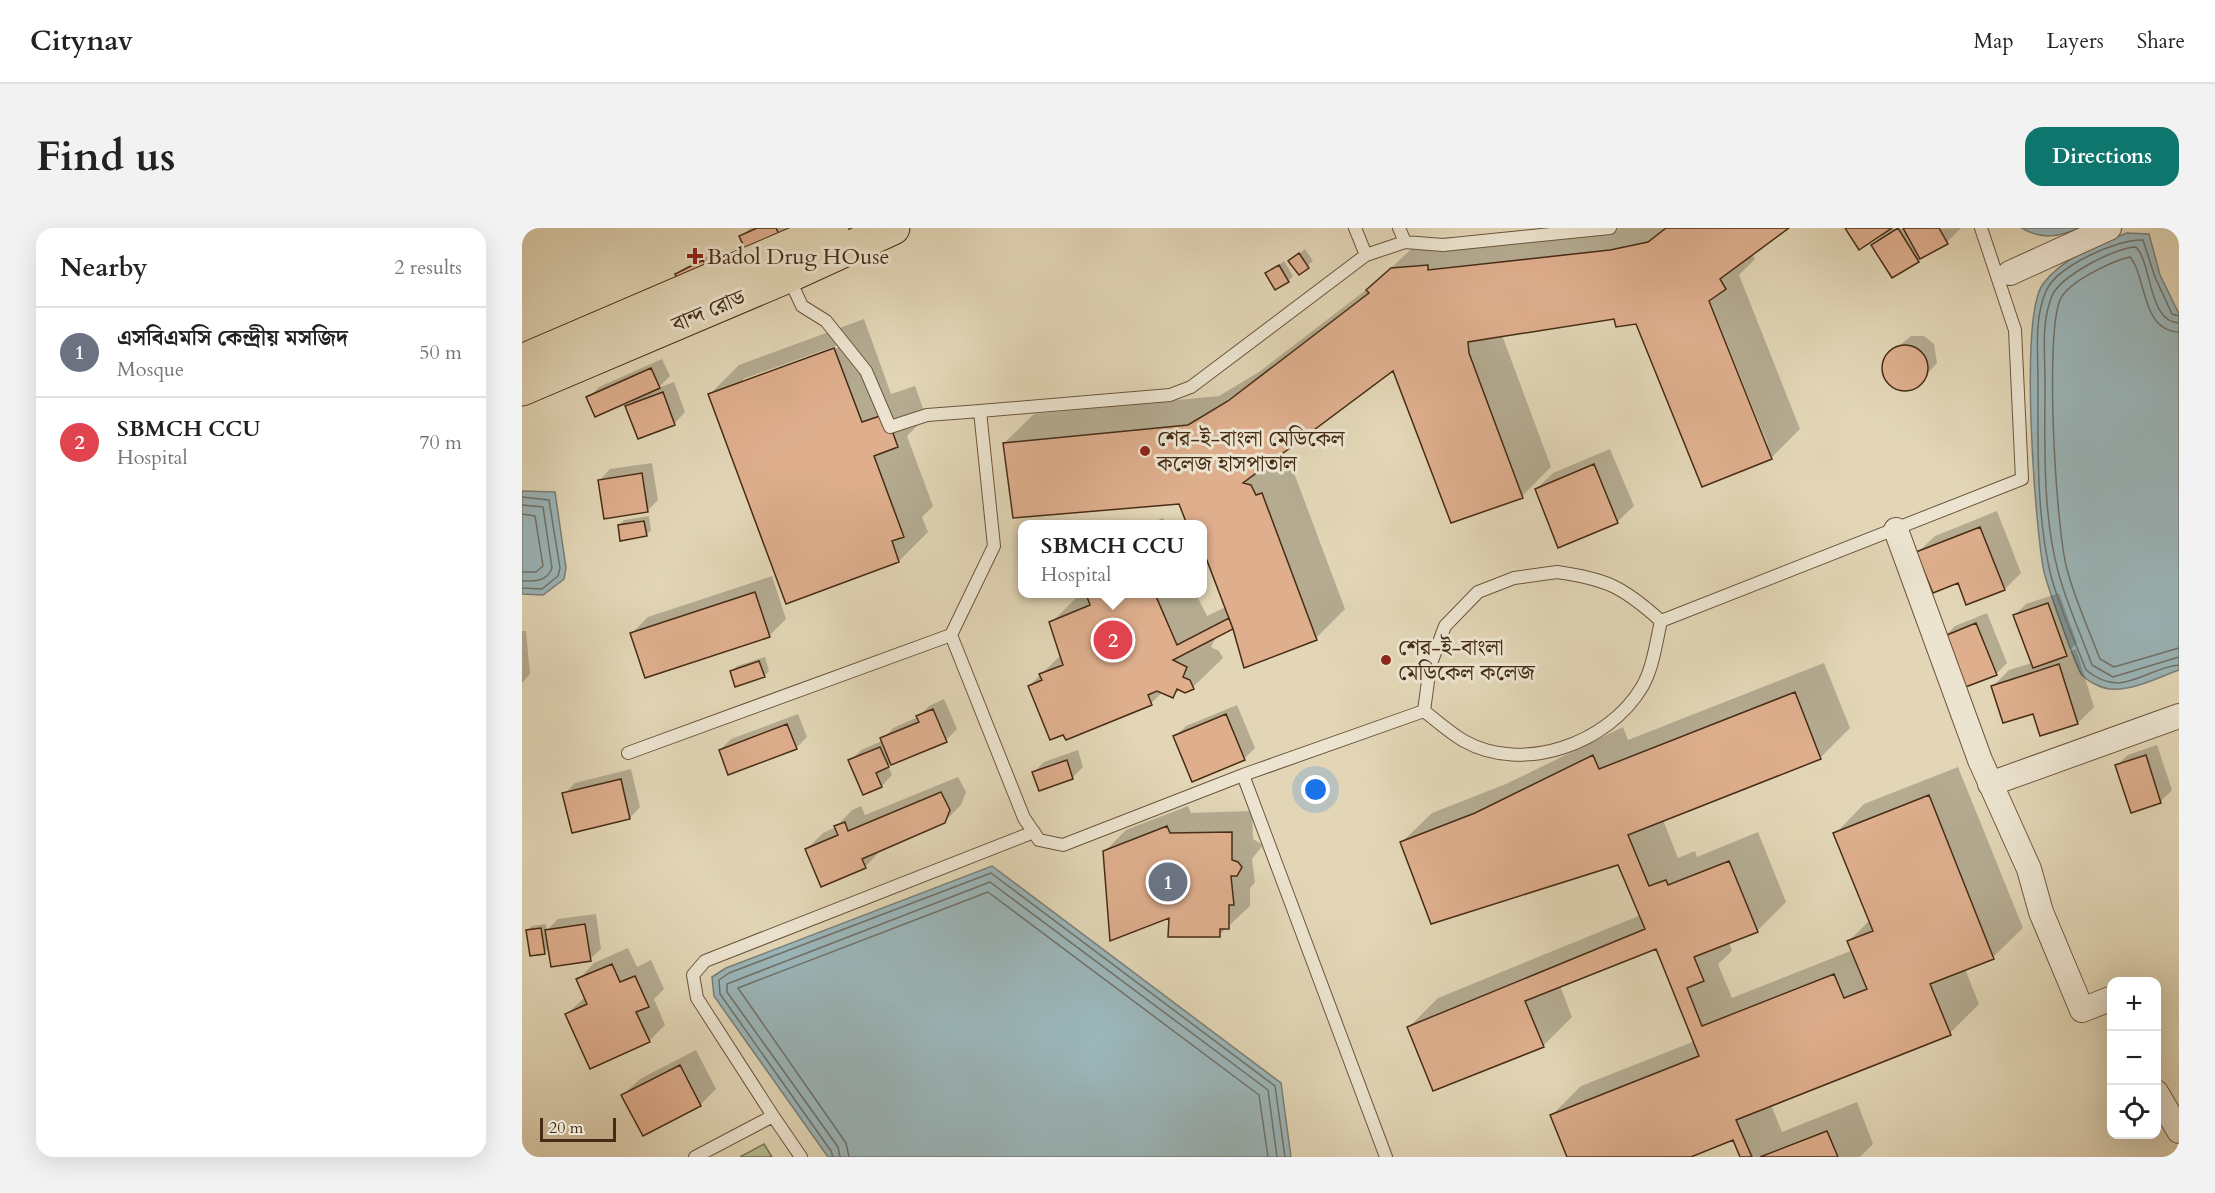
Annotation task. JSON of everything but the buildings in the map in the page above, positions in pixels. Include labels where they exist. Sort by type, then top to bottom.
[{"type":"highway","name":"বান্দ রোড","points":[[522,389],[783,264],[832,228]]},
{"type":"highway","name":"বান্দ রোড","points":[[522,361],[783,264],[893,228]]},
{"type":"street","points":[[2010,273],[2109,228]]},
{"type":"street","points":[[1896,530],[1990,784],[2029,868],[2041,912],[2082,1010],[2107,1000]]},
{"type":"street","points":[[1990,784],[2179,717]]},
{"type":"street","points":[[2161,1099],[2179,1131]]},
{"type":"lane","points":[[1355,228],[1366,255]]},
{"type":"lane","points":[[1400,228],[1405,242]]},
{"type":"lane","points":[[783,264],[802,306],[826,321],[866,371],[890,427],[927,415],[1170,395],[1191,387],[1366,255],[1405,242],[1443,245],[1610,228]]},
{"type":"lane","points":[[1660,621],[2022,479],[2015,330],[1981,228]]},
{"type":"lane","points":[[628,753],[951,635],[994,546],[980,411]]},
{"type":"lane","points":[[1424,711],[1430,666],[1445,626],[1478,592],[1514,578],[1557,572],[1597,578],[1632,594],[1660,621]]},
{"type":"lane","points":[[1424,711],[1465,742],[1497,753],[1544,754],[1584,739],[1617,717],[1642,688],[1654,655],[1660,621]]},
{"type":"lane","points":[[951,635],[1024,818],[1039,840],[1062,845],[1243,775],[1424,711]]},
{"type":"lane","points":[[1243,775],[1386,1157]]},
{"type":"lane","points":[[801,1157],[697,998],[693,975],[705,961],[1034,832]]},
{"type":"lane","points":[[695,1157],[773,1116]]},
{"type":"green space","points":[[764,1144],[772,1157],[740,1157]]},
{"type":"water","points":[[2022,228],[2079,228],[2043,236]]},
{"type":"water","points":[[2127,233],[2149,234],[2160,275],[2179,314],[2179,670],[2138,685],[2116,689],[2097,685],[2082,675],[2044,572],[2033,470],[2030,378],[2036,304],[2043,284],[2070,260],[2093,247]]},
{"type":"water","points":[[522,491],[555,492],[566,568],[564,579],[543,595],[522,594]]},
{"type":"water","points":[[992,866],[1281,1083],[1291,1157],[828,1157],[714,996],[712,977],[726,968]]},
{"type":"place","name":"Badol Drug HOuse","points":[[695,256]]},
{"type":"place","name":"শের-ই-বাংলা মেডিকেল কলেজ হাসপাতাল","points":[[1145,451]]},
{"type":"place","name":"SBMCH CCU","points":[[1113,640]]},
{"type":"place","name":"শের-ই-বাংলা মেডিকেল কলেজ","points":[[1386,660]]},
{"type":"place","name":"এসবিএমসি কেন্দ্রীয় মসজিদ","points":[[1168,882]]}]
